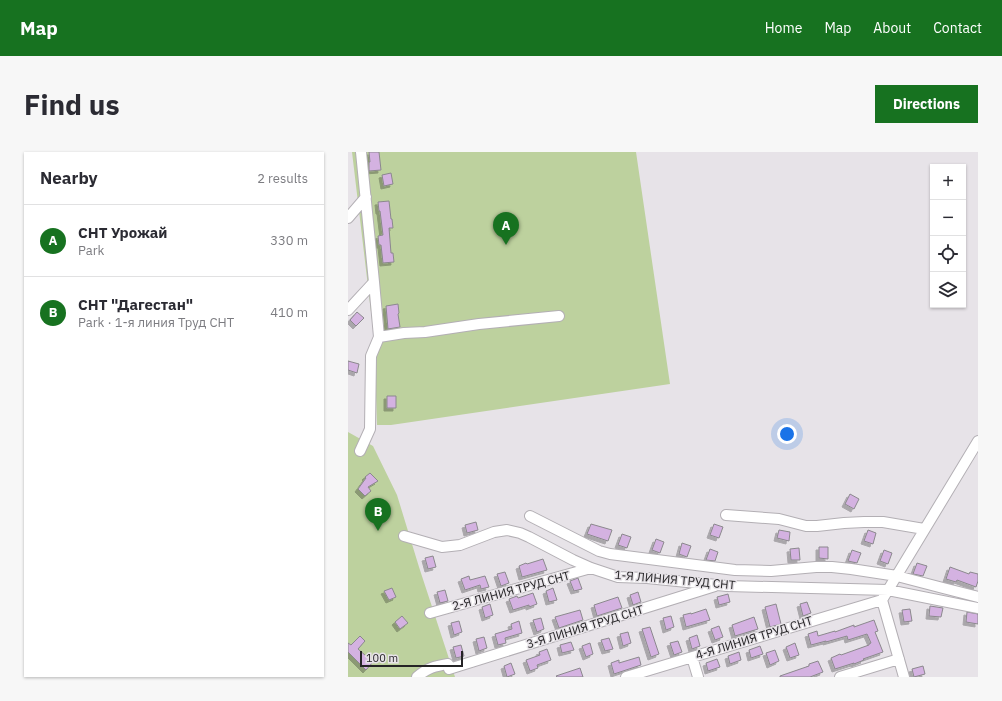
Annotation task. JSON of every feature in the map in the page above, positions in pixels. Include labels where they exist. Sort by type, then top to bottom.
[{"type":"street","points":[[360,451],[370,429],[371,356],[379,337],[361,152]]},
{"type":"street","points":[[348,218],[366,197]]},
{"type":"street","points":[[348,310],[374,282]]},
{"type":"street","points":[[379,337],[479,324],[559,316]]},
{"type":"street","points":[[904,677],[882,600],[978,441]]},
{"type":"street","points":[[726,515],[778,519],[806,526],[883,522],[924,529]]},
{"type":"street","points":[[530,516],[598,551],[610,554],[735,570],[771,571],[832,567],[897,576],[978,597]]},
{"type":"street","name":"1-Я ЛИНИЯ ТРУД СНТ","points":[[404,536],[442,547],[460,545],[494,532],[507,530],[520,533],[573,560],[618,577],[647,578],[720,585],[888,590],[978,608]]},
{"type":"street","name":"2-Я ЛИНИЯ ТРУД СНТ","points":[[430,613],[591,568]]},
{"type":"street","name":"3-Я ЛИНИЯ ТРУД СНТ","points":[[417,677],[434,666],[448,666],[720,585]]},
{"type":"street","name":"4-Я ЛИНИЯ ТРУД СНТ","points":[[626,677],[882,600]]},
{"type":"street","points":[[692,657],[698,677]]},
{"type":"street","points":[[840,677],[899,659]]},
{"type":"green space","points":[[352,152],[636,152],[670,384],[391,425],[377,425],[374,337]]},
{"type":"green space","points":[[348,432],[373,446],[397,495],[455,677],[348,677]]},
{"type":"building","points":[[369,152],[379,152],[381,170],[369,171]]},
{"type":"building","points":[[391,173],[393,184],[384,186],[382,175]]},
{"type":"building","points":[[389,201],[393,228],[389,228],[391,253],[393,253],[394,262],[383,263],[381,245],[379,245],[378,236],[383,235],[378,202]]},
{"type":"building","points":[[398,304],[400,327],[388,329],[386,306]]},
{"type":"building","points":[[357,312],[364,318],[356,326],[350,320]]},
{"type":"building","points":[[348,361],[359,364],[357,373],[348,370]]},
{"type":"building","points":[[387,396],[396,396],[396,408],[387,408]]},
{"type":"building","points":[[370,473],[378,481],[368,487],[371,491],[365,496],[358,489],[366,478],[365,477]]},
{"type":"building","points":[[850,494],[859,499],[854,509],[845,504]]},
{"type":"building","points":[[476,522],[478,530],[467,533],[465,525]]},
{"type":"building","points":[[591,524],[612,530],[608,541],[587,534]]},
{"type":"building","points":[[714,524],[723,527],[719,538],[710,535]]},
{"type":"building","points":[[779,530],[790,532],[789,541],[777,538]]},
{"type":"building","points":[[868,530],[876,533],[873,544],[864,541]]},
{"type":"building","points":[[622,534],[631,537],[627,548],[618,545]]},
{"type":"building","points":[[656,539],[664,542],[660,553],[652,550]]},
{"type":"building","points":[[682,543],[691,546],[687,557],[679,554]]},
{"type":"building","points":[[819,547],[828,547],[828,559],[819,558]]},
{"type":"building","points":[[799,548],[800,560],[791,560],[790,549]]},
{"type":"building","points":[[710,549],[718,552],[715,561],[706,560]]},
{"type":"building","points":[[852,550],[861,553],[857,563],[848,561]]},
{"type":"building","points":[[884,550],[892,553],[888,564],[880,561]]},
{"type":"building","points":[[433,556],[436,567],[428,569],[425,558]]},
{"type":"building","points":[[543,559],[547,570],[522,577],[519,566]]},
{"type":"building","points":[[917,563],[927,566],[923,576],[913,574]]},
{"type":"building","points":[[950,567],[969,574],[970,572],[978,574],[976,587],[957,580],[956,582],[946,579]]},
{"type":"building","points":[[505,572],[509,583],[501,586],[497,574]]},
{"type":"building","points":[[469,576],[470,580],[485,576],[489,587],[481,589],[480,585],[465,590],[461,579]]},
{"type":"building","points":[[578,578],[582,589],[574,591],[570,581]]},
{"type":"building","points":[[392,588],[396,597],[389,600],[384,591]]},
{"type":"building","points":[[553,588],[557,600],[549,602],[546,591]]},
{"type":"building","points":[[445,590],[448,601],[440,603],[437,592]]},
{"type":"building","points":[[638,592],[641,602],[633,605],[630,595]]},
{"type":"building","points":[[533,593],[537,604],[513,610],[509,599],[517,596],[518,598]]},
{"type":"building","points":[[728,594],[730,602],[719,605],[717,597]]},
{"type":"building","points":[[618,597],[622,608],[597,616],[594,605]]},
{"type":"building","points":[[807,602],[811,613],[803,616],[800,604]]},
{"type":"building","points":[[490,604],[493,615],[485,618],[482,607]]},
{"type":"building","points":[[776,604],[781,624],[770,627],[765,607]]},
{"type":"building","points":[[930,606],[943,608],[941,617],[929,616]]},
{"type":"building","points":[[706,609],[710,620],[686,627],[683,615]]},
{"type":"building","points":[[910,609],[912,621],[904,622],[902,610]]},
{"type":"building","points":[[580,610],[583,620],[559,628],[555,617]]},
{"type":"building","points":[[967,612],[978,614],[978,624],[966,622]]},
{"type":"building","points":[[402,616],[408,623],[400,629],[395,622]]},
{"type":"building","points":[[671,616],[674,627],[666,630],[663,618]]},
{"type":"building","points":[[754,617],[758,629],[735,636],[732,625]]},
{"type":"building","points":[[541,618],[544,629],[537,632],[533,620]]},
{"type":"building","points":[[874,620],[878,631],[875,632],[883,652],[854,664],[835,669],[831,658],[869,645],[871,643],[867,634],[848,640],[847,636],[811,645],[808,634],[817,631],[818,636],[854,625],[854,627]]},
{"type":"building","points":[[459,621],[462,632],[454,635],[451,623]]},
{"type":"building","points":[[519,621],[522,633],[505,638],[506,643],[498,645],[495,634],[512,629],[511,624]]},
{"type":"building","points":[[719,626],[723,637],[715,640],[711,629]]},
{"type":"building","points":[[650,627],[659,654],[651,657],[642,629]]},
{"type":"building","points":[[628,632],[631,643],[623,646],[620,634]]},
{"type":"building","points":[[697,635],[700,646],[692,649],[689,638]]},
{"type":"building","points":[[360,636],[365,641],[358,649],[373,662],[366,670],[348,652],[348,643],[351,645]]},
{"type":"building","points":[[484,637],[487,648],[479,651],[476,639]]},
{"type":"building","points":[[609,638],[613,649],[605,651],[601,640]]},
{"type":"building","points":[[678,641],[682,652],[674,655],[670,643]]},
{"type":"building","points":[[571,642],[574,650],[562,653],[560,645]]},
{"type":"building","points":[[590,643],[593,654],[586,657],[582,646]]},
{"type":"building","points":[[795,643],[799,655],[790,658],[786,647]]},
{"type":"building","points":[[461,645],[464,656],[456,658],[453,647]]},
{"type":"building","points":[[760,646],[763,654],[751,658],[749,650]]},
{"type":"building","points":[[547,649],[551,660],[537,665],[538,668],[530,671],[526,660],[540,655],[539,652]]},
{"type":"building","points":[[775,650],[779,661],[770,665],[766,653]]},
{"type":"building","points":[[739,652],[741,660],[730,664],[728,656]]},
{"type":"building","points":[[639,657],[641,665],[614,674],[611,663],[619,660],[619,663]]},
{"type":"building","points":[[717,659],[720,667],[708,671],[706,663]]},
{"type":"building","points":[[818,661],[823,672],[810,677],[780,677],[809,666],[809,664]]},
{"type":"building","points":[[511,663],[515,674],[507,677],[504,666]]},
{"type":"building","points":[[923,666],[925,674],[914,677],[912,669]]},
{"type":"building","points":[[580,668],[583,677],[556,676]]},
{"type":"place","name":"СНТ Урожай","points":[[506,245]]},
{"type":"place","name":"СНТ \"Дагестан\"","points":[[378,531]]}]
